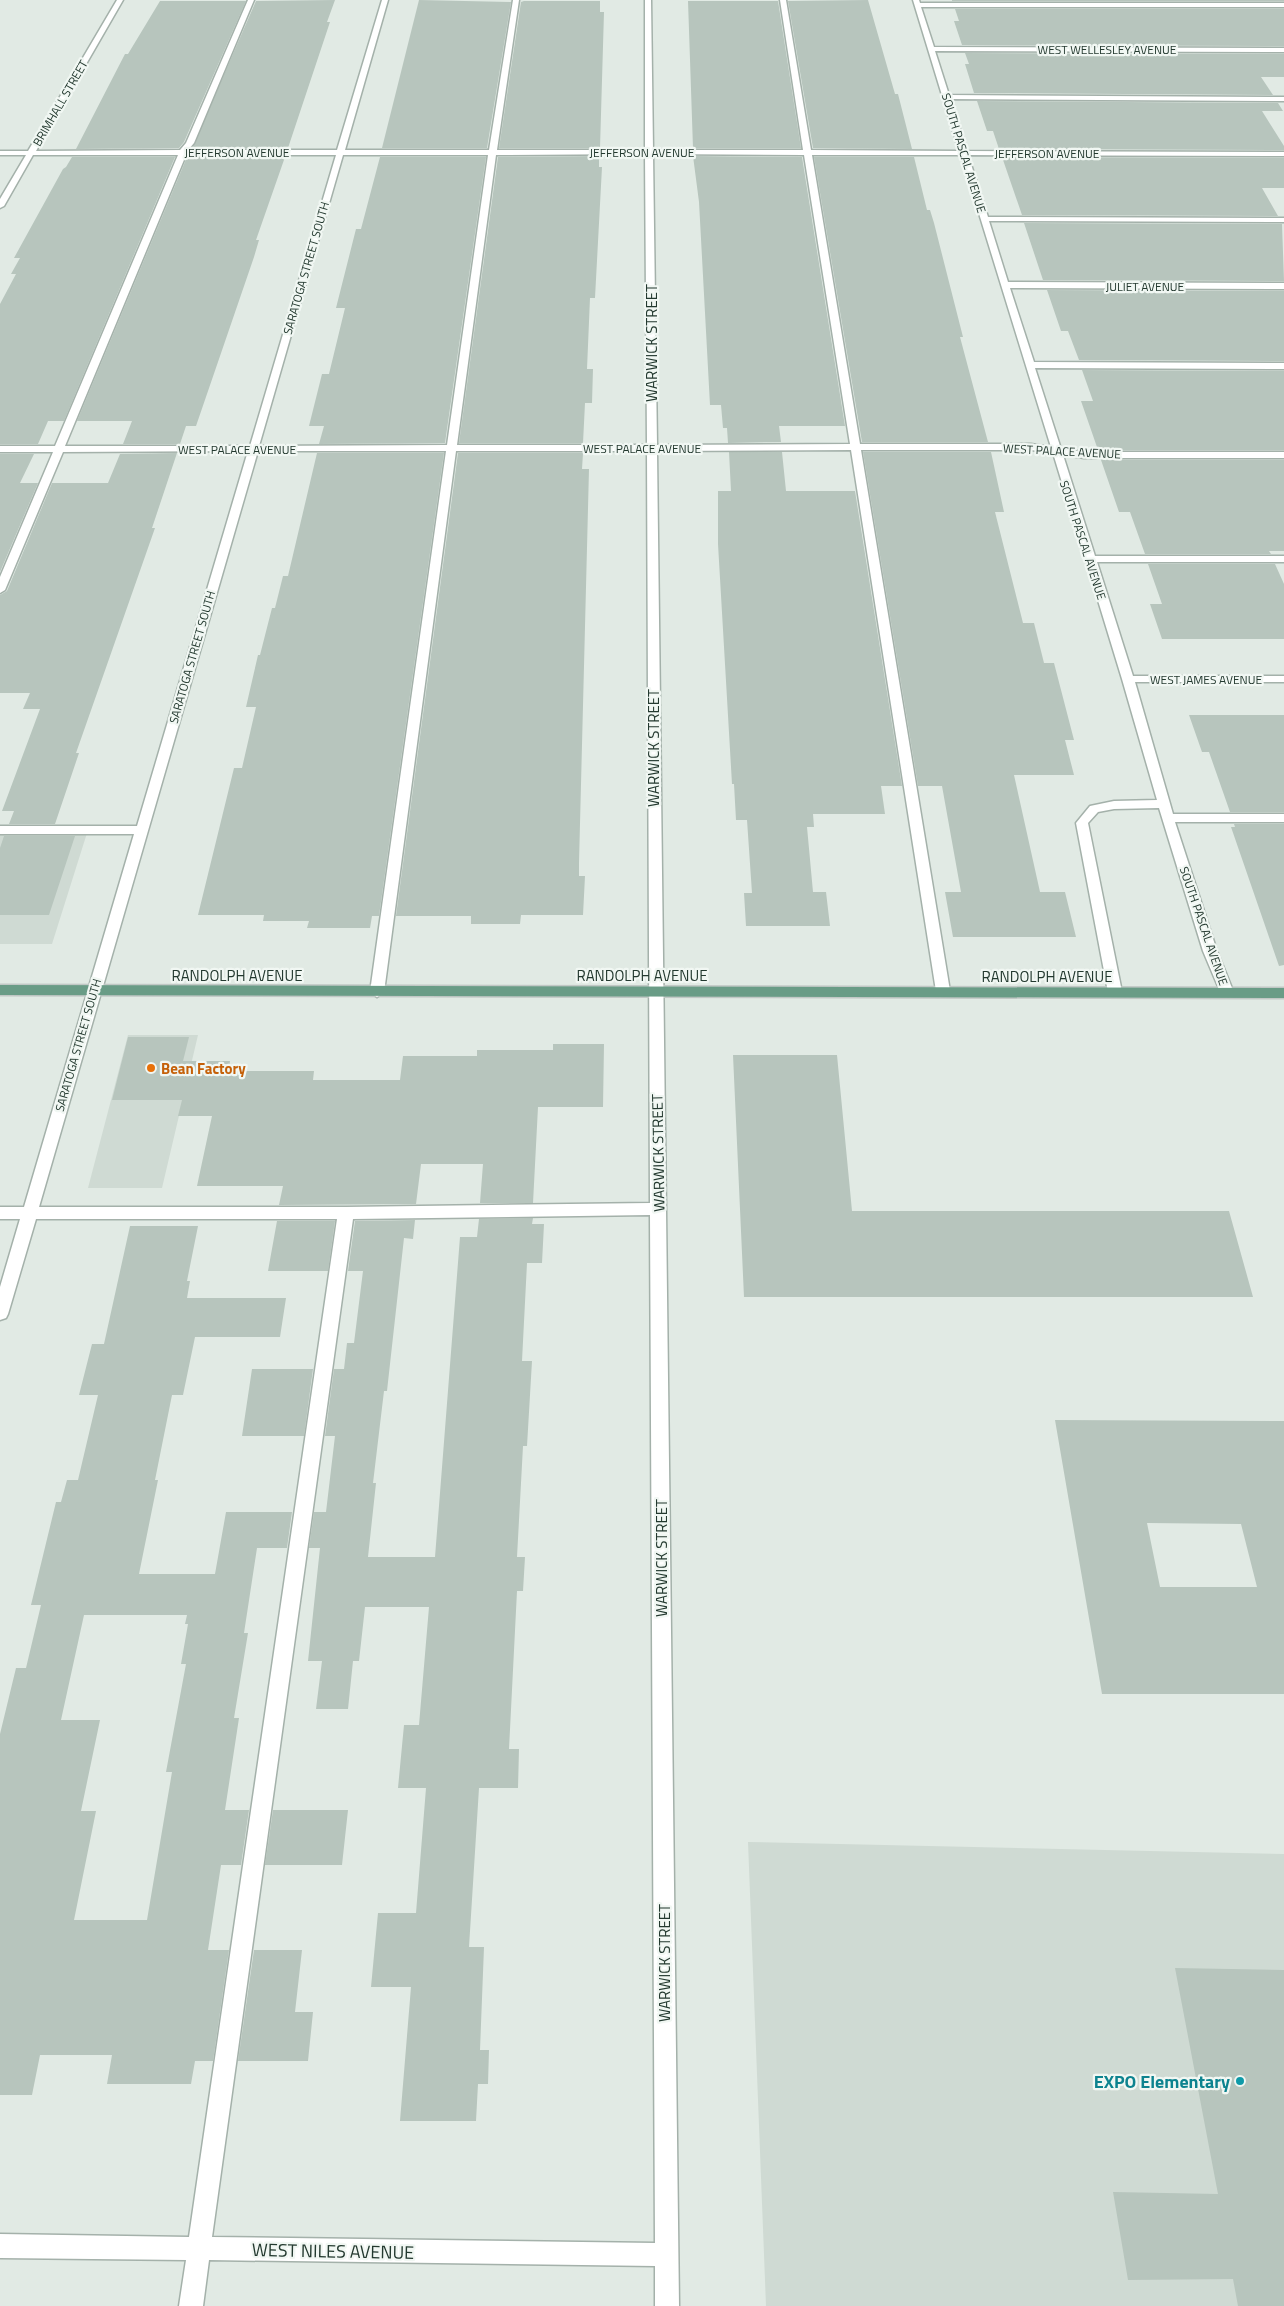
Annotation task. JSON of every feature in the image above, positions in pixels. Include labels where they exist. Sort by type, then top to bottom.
[{"type":"main road","name":"RANDOLPH AVENUE","points":[[0,990],[1284,993]]},
{"type":"street","name":"BRIMHALL STREET","points":[[0,206],[120,0]]},
{"type":"street","points":[[0,590],[183,152],[190,143],[251,0]]},
{"type":"street","name":"SARATOGA STREET SOUTH","points":[[0,1314],[384,0]]},
{"type":"street","points":[[377,992],[451,448],[516,0]]},
{"type":"street","name":"WARWICK STREET","points":[[648,0],[667,2306]]},
{"type":"street","points":[[782,0],[943,991]]},
{"type":"street","points":[[917,2],[1284,5]]},
{"type":"street","name":"SOUTH PASCAL AVENUE","points":[[917,2],[1055,450],[1128,679],[1168,818],[1210,951],[1227,993]]},
{"type":"street","name":"WEST WELLESLEY AVENUE","points":[[931,49],[1284,50]]},
{"type":"street","points":[[947,97],[1284,99]]},
{"type":"street","name":"JEFFERSON AVENUE","points":[[0,153],[806,152],[1284,154]]},
{"type":"street","points":[[985,219],[1284,220]]},
{"type":"street","name":"JULIET AVENUE","points":[[1006,286],[1284,286]]},
{"type":"street","points":[[1029,365],[1284,366]]},
{"type":"street","name":"WEST PALACE AVENUE","points":[[0,449],[1031,447],[1084,455],[1284,455]]},
{"type":"street","points":[[1090,559],[1284,559]]},
{"type":"street","name":"WEST JAMES AVENUE","points":[[1128,679],[1284,679]]},
{"type":"street","points":[[1115,992],[1082,823],[1094,809],[1114,805],[1165,804]]},
{"type":"street","points":[[1168,818],[1284,818]]},
{"type":"street","points":[[0,830],[141,830]]},
{"type":"street","points":[[0,1212],[346,1213],[658,1209]]},
{"type":"street","points":[[191,2306],[346,1213]]},
{"type":"street","name":"WEST NILES AVENUE","points":[[0,2246],[667,2255]]},
{"type":"shaded area","points":[[0,833],[87,833],[52,944],[0,944]]},
{"type":"shaded area","points":[[128,1035],[198,1035],[162,1188],[88,1188]]},
{"type":"shaded area","points":[[748,1842],[1284,1854],[1284,2306],[766,2306]]},
{"type":"building","points":[[335,0],[327,22],[330,22],[288,148],[192,148],[256,1]]},
{"type":"building","points":[[419,0],[511,2],[487,148],[382,148]]},
{"type":"building","points":[[868,0],[895,94],[898,94],[912,149],[813,148],[788,1]]},
{"type":"building","points":[[1284,0],[1284,1],[952,1]]},
{"type":"building","points":[[160,1],[246,1],[184,142],[179,148],[76,149],[125,54],[128,54]]},
{"type":"building","points":[[600,1],[600,12],[604,12],[600,148],[499,148],[521,2]]},
{"type":"building","points":[[688,1],[778,1],[801,148],[693,148]]},
{"type":"building","points":[[955,9],[1284,9],[1284,46],[962,45],[954,21],[959,21]]},
{"type":"building","points":[[965,53],[1284,54],[1284,77],[1261,77],[1273,95],[974,93],[965,64],[969,64]]},
{"type":"building","points":[[977,101],[1278,103],[1283,111],[1262,111],[1284,146],[1284,150],[999,149],[993,131],[987,131]]},
{"type":"building","points":[[599,156],[599,167],[602,167],[595,298],[590,298],[587,369],[593,369],[592,403],[585,403],[583,443],[459,443],[498,157]]},
{"type":"building","points":[[693,156],[802,157],[845,426],[779,426],[781,442],[728,443],[727,428],[723,428],[721,405],[710,405],[699,202]]},
{"type":"building","points":[[72,157],[175,157],[64,421],[48,421],[38,444],[0,444],[0,304],[16,274],[11,274],[20,258],[14,258],[63,169]]},
{"type":"building","points":[[187,157],[285,157],[256,240],[259,240],[254,257],[196,426],[186,426],[180,444],[123,444],[132,421],[77,421]]},
{"type":"building","points":[[380,157],[486,157],[445,443],[319,444],[324,426],[309,426],[322,374],[329,374],[345,308],[336,308],[356,229],[361,229]]},
{"type":"building","points":[[814,157],[914,157],[927,210],[930,210],[934,223],[963,337],[960,337],[988,442],[862,442]]},
{"type":"building","points":[[1002,157],[1284,158],[1284,188],[1262,188],[1278,216],[1022,215]]},
{"type":"building","points":[[1024,223],[1282,224],[1284,281],[1043,280]]},
{"type":"building","points":[[1047,290],[1284,291],[1284,361],[1079,360],[1068,331],[1061,331]]},
{"type":"building","points":[[1082,370],[1284,371],[1284,450],[1098,450],[1081,401],[1093,401]]},
{"type":"building","points":[[729,452],[782,452],[786,491],[855,491],[902,786],[881,786],[885,814],[813,814],[814,827],[807,827],[813,892],[826,892],[830,926],[746,926],[744,893],[752,893],[747,820],[736,820],[734,784],[732,784],[718,544],[718,491],[731,491]]},
{"type":"building","points":[[863,452],[991,452],[1004,512],[995,512],[1023,623],[1034,623],[1044,663],[1054,663],[1074,740],[1065,740],[1074,775],[1014,775],[1040,892],[1065,892],[1076,937],[953,937],[945,892],[961,892],[942,786],[918,786]]},
{"type":"building","points":[[177,453],[152,528],[155,528],[76,753],[79,753],[55,824],[9,824],[14,811],[2,811],[40,709],[23,709],[30,693],[0,693],[0,595],[7,591],[52,483],[108,483],[120,454]]},
{"type":"building","points":[[317,453],[444,453],[379,916],[372,916],[370,928],[307,928],[309,921],[263,921],[264,915],[198,915],[234,768],[242,768],[256,707],[246,707],[258,655],[260,655],[272,608],[275,608],[283,576],[288,576]]},
{"type":"building","points":[[458,453],[583,453],[582,469],[589,469],[579,863],[579,876],[585,876],[583,915],[521,915],[520,924],[471,924],[471,916],[396,916]]},
{"type":"building","points":[[0,454],[34,454],[20,483],[38,483],[0,572]]},
{"type":"building","points":[[1101,460],[1284,460],[1284,551],[1269,551],[1271,554],[1145,554],[1130,512],[1119,512]]},
{"type":"building","points":[[1148,564],[1275,564],[1284,584],[1284,639],[1162,639],[1150,604],[1162,604]]},
{"type":"building","points":[[1189,715],[1284,715],[1284,812],[1230,812],[1209,752],[1202,752]]},
{"type":"building","points":[[1234,824],[1284,824],[1284,965],[1279,966],[1231,827],[1235,827]]},
{"type":"building","points":[[4,836],[75,836],[49,915],[0,915],[0,848]]},
{"type":"building","points":[[128,1037],[189,1037],[183,1061],[230,1061],[229,1068],[238,1068],[237,1071],[314,1071],[313,1080],[400,1080],[403,1056],[477,1056],[477,1050],[553,1050],[553,1044],[604,1044],[603,1107],[538,1107],[533,1203],[480,1203],[483,1164],[421,1164],[416,1204],[279,1205],[283,1186],[197,1186],[212,1116],[178,1116],[182,1100],[112,1100]]},
{"type":"building","points":[[733,1055],[837,1055],[852,1211],[1229,1211],[1253,1297],[744,1297]]},
{"type":"building","points":[[533,1218],[532,1224],[544,1224],[542,1263],[527,1263],[522,1361],[532,1361],[527,1446],[523,1446],[517,1557],[525,1557],[523,1591],[517,1591],[509,1749],[519,1749],[518,1788],[479,1788],[469,1947],[484,1947],[480,2050],[489,2050],[488,2084],[478,2084],[476,2121],[400,2121],[411,1987],[371,1987],[378,1913],[416,1913],[426,1788],[398,1788],[404,1725],[419,1725],[429,1607],[365,1607],[359,1661],[353,1661],[348,1709],[316,1709],[322,1661],[308,1661],[320,1548],[309,1548],[314,1512],[326,1512],[335,1436],[325,1436],[334,1369],[344,1369],[347,1343],[354,1343],[363,1271],[348,1271],[355,1221],[415,1220],[413,1239],[404,1238],[387,1391],[384,1391],[373,1483],[376,1483],[368,1557],[435,1557],[460,1237],[477,1237],[479,1219]]},
{"type":"building","points":[[277,1221],[335,1221],[328,1271],[268,1271]]},
{"type":"building","points":[[130,1226],[198,1226],[187,1281],[190,1281],[187,1298],[286,1298],[280,1337],[195,1337],[183,1395],[172,1395],[155,1480],[158,1480],[139,1574],[215,1574],[226,1512],[292,1512],[287,1548],[257,1548],[244,1633],[248,1633],[234,1718],[239,1718],[225,1810],[249,1810],[241,1865],[221,1865],[208,1950],[229,1950],[213,2061],[195,2061],[191,2084],[107,2084],[112,2055],[40,2055],[32,2095],[0,2095],[0,1734],[16,1668],[26,1668],[41,1605],[31,1605],[56,1502],[61,1502],[67,1480],[78,1480],[98,1395],[79,1395],[92,1344],[104,1344]],"holes":[[[84,1615],[187,1615],[185,1624],[188,1624],[181,1664],[186,1664],[166,1772],[172,1772],[147,1920],[74,1920],[96,1811],[81,1811],[100,1720],[61,1720]]]},
{"type":"building","points":[[252,1369],[313,1369],[304,1436],[242,1436]]},
{"type":"building","points":[[1055,1420],[1284,1421],[1284,1694],[1102,1694]],"holes":[[[1147,1523],[1241,1524],[1257,1587],[1160,1587]]]},
{"type":"building","points":[[273,1810],[348,1810],[342,1865],[265,1865]]},
{"type":"building","points":[[254,1950],[302,1950],[295,2012],[313,2012],[308,2061],[238,2061]]},
{"type":"building","name":"EXPO Elementary","points":[[1175,1968],[1284,1970],[1284,2306],[1238,2306],[1233,2279],[1128,2280],[1113,2192],[1218,2194]]},
{"type":"place","name":"Bean Factory","points":[[151,1068]]},
{"type":"place","name":"EXPO Elementary","points":[[1240,2081]]}]
